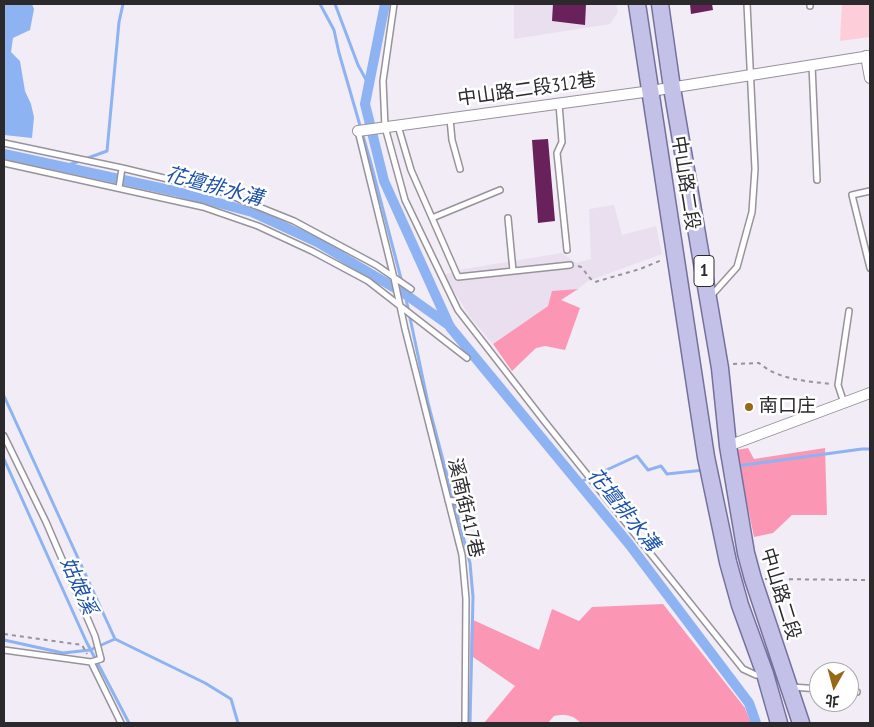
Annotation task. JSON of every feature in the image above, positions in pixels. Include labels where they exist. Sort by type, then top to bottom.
[{"type":"main road","name":"中山路二段","points":[[637,4],[662,89],[709,300],[720,368],[732,474],[746,553],[801,723]]},
{"type":"main road","name":"中山路二段","points":[[660,4],[662,89],[676,254],[706,457],[728,562],[740,605],[765,674],[779,723]]},
{"type":"main road","points":[[694,377],[720,368]]},
{"type":"street","name":"中山路二段312巷","points":[[358,131],[662,89],[868,56]]},
{"type":"street","points":[[868,56],[870,78]]},
{"type":"street","points":[[729,451],[870,393]]},
{"type":"lane","points":[[394,4],[383,81],[385,127],[404,200],[458,310],[743,669],[756,675],[765,674]]},
{"type":"lane","points":[[709,300],[737,267],[752,212],[755,169],[747,4]]},
{"type":"lane","points":[[812,65],[817,180]]},
{"type":"lane","points":[[559,104],[562,142],[557,153],[567,250]]},
{"type":"lane","points":[[450,118],[452,140],[460,169]]},
{"type":"lane","points":[[398,125],[410,170],[458,277],[570,265]]},
{"type":"lane","name":"溪南街417巷","points":[[358,131],[462,555],[466,600],[464,723]]},
{"type":"lane","points":[[4,143],[222,192],[294,221],[376,265],[411,289]]},
{"type":"lane","points":[[4,163],[203,207],[258,226],[312,251],[368,281],[467,358]]},
{"type":"lane","points":[[119,188],[122,168]]},
{"type":"lane","points":[[432,218],[500,190]]},
{"type":"lane","points":[[870,191],[852,195],[870,268]]},
{"type":"lane","points":[[508,218],[513,271]]},
{"type":"lane","points":[[844,403],[838,385],[849,311]]},
{"type":"lane","points":[[4,436],[50,531],[95,636],[101,659],[91,662],[4,650]]},
{"type":"lane","points":[[448,500],[465,503]]},
{"type":"lane","points":[[91,662],[121,723]]},
{"type":"lane","points":[[788,686],[809,688]]},
{"type":"path","points":[[570,265],[581,266],[589,279],[595,282],[640,269],[676,254]]},
{"type":"path","points":[[720,368],[730,365],[759,363],[767,370],[786,377],[838,385]]},
{"type":"path","points":[[753,579],[870,580]]},
{"type":"path","points":[[4,634],[82,645],[91,662]]},
{"type":"shaded area","points":[[514,4],[616,4],[618,12],[610,24],[514,39]]},
{"type":"shaded area","points":[[842,4],[870,4],[870,37],[840,41]]},
{"type":"shaded area","points":[[614,205],[622,235],[656,226],[662,254],[588,281],[578,289],[553,292],[548,306],[493,344],[470,317],[444,275],[458,270],[562,253],[576,263],[591,259],[589,209]]},
{"type":"shaded area","points":[[578,289],[561,300],[580,308],[565,350],[545,346],[536,348],[512,371],[493,344],[548,306],[552,291]]},
{"type":"shaded area","points":[[748,448],[754,459],[825,448],[827,515],[792,515],[773,533],[754,537],[736,450]]},
{"type":"shaded area","points":[[663,604],[745,708],[751,723],[581,723],[575,718],[562,715],[554,716],[548,723],[484,723],[515,686],[470,655],[471,619],[539,650],[552,609],[579,621],[592,607]]},
{"type":"water","points":[[4,4],[32,4],[34,9],[30,30],[13,38],[11,52],[20,61],[25,91],[31,104],[34,117],[32,138],[4,135]]},
{"type":"building","points":[[553,4],[586,4],[585,25],[552,21]]},
{"type":"building","points":[[690,4],[712,4],[713,10],[691,14]]},
{"type":"building","points":[[548,139],[555,221],[538,223],[532,140]]},
{"type":"waterway","points":[[63,167],[107,151],[119,22],[123,4]]},
{"type":"waterway","points":[[320,4],[334,30],[370,160],[405,294],[428,403],[470,563],[473,597],[470,723]]},
{"type":"waterway","points":[[335,4],[358,65],[369,85]]},
{"type":"waterway","name":"花壇排水溝","points":[[385,4],[365,104],[384,181],[450,327],[629,544],[749,703],[756,723]]},
{"type":"waterway","name":"花壇排水溝","points":[[4,154],[174,191],[252,212],[317,242],[405,294],[450,326]]},
{"type":"waterway","points":[[4,396],[115,639],[205,683],[231,699],[238,723]]},
{"type":"waterway","points":[[737,466],[870,449]]},
{"type":"waterway","points":[[578,483],[637,456],[648,470],[661,466],[667,474],[704,470]]},
{"type":"waterway","name":"姑娘溪","points":[[4,459],[86,641],[129,723]]},
{"type":"waterway","points":[[4,640],[63,653],[90,650],[115,639]]},
{"type":"place","name":"南口庄","points":[[749,407]]}]
